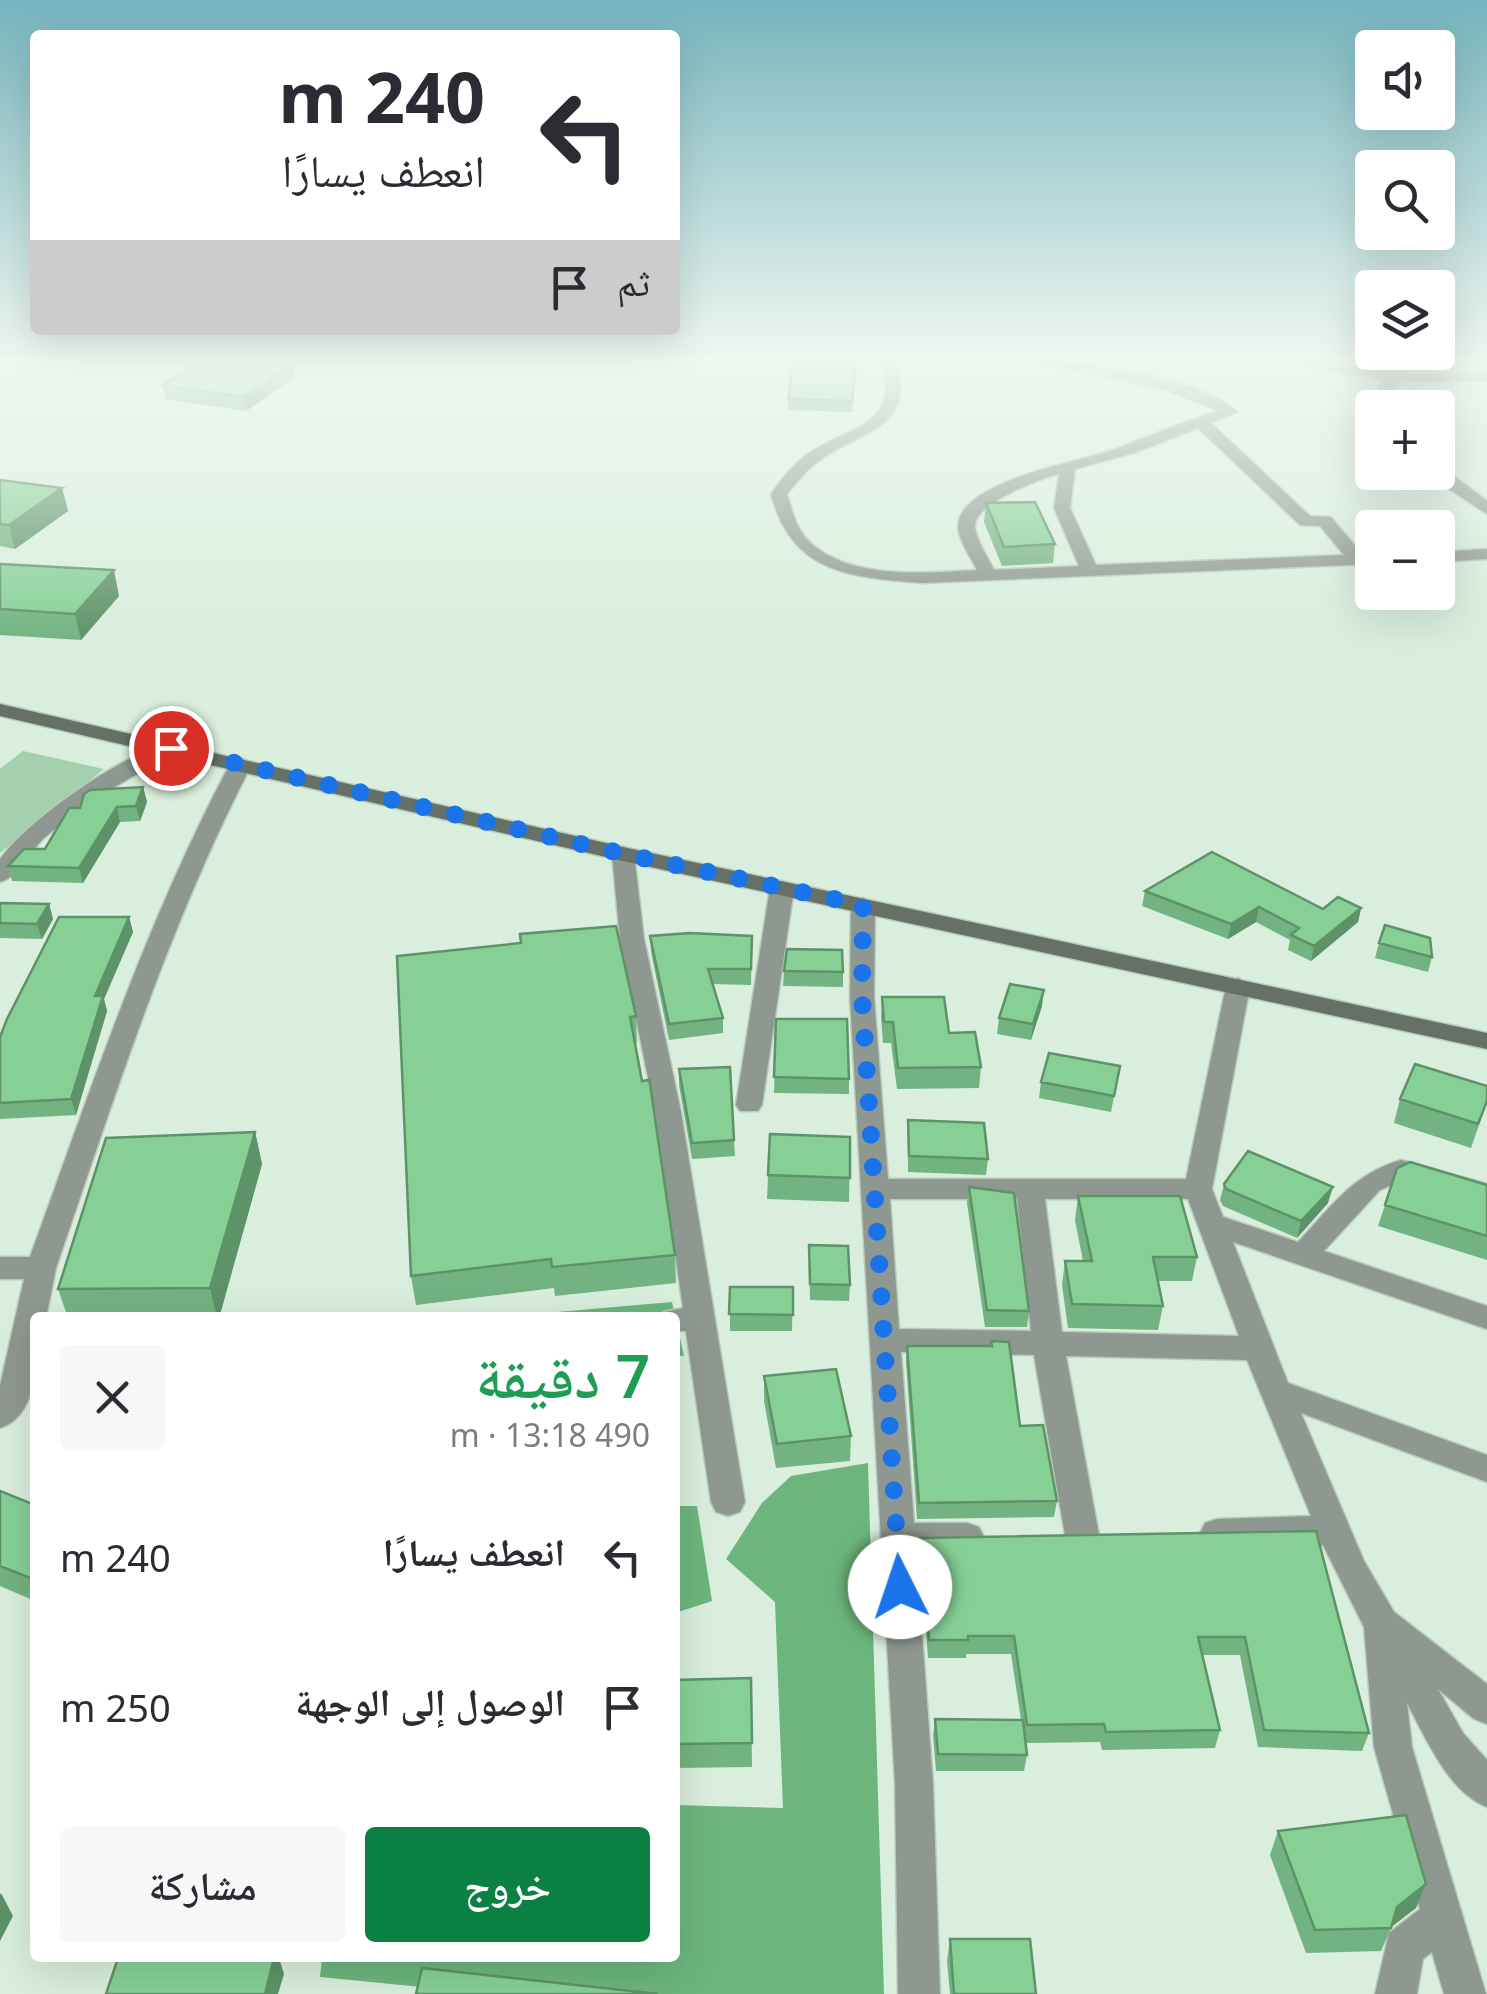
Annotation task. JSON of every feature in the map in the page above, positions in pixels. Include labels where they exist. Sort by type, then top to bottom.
[{"type":"street","points":[[818,454],[791,476],[779,494],[784,524],[810,552],[863,573],[922,578],[1355,560]]},
{"type":"street","points":[[988,575],[967,531],[972,511],[1035,475],[1111,454]]},
{"type":"street","points":[[1235,454],[1306,522],[1325,520],[1355,550]]},
{"type":"street","points":[[1068,464],[1062,508],[1090,572]]},
{"type":"street","points":[[1455,483],[1487,509]]},
{"type":"street","points":[[1455,555],[1487,554]]},
{"type":"street","points":[[0,710],[624,854],[1487,1042]]},
{"type":"street","points":[[0,875],[43,830],[112,776],[171,748]]},
{"type":"street","points":[[35,1312],[41,1268],[160,932],[241,764]]},
{"type":"street","points":[[624,854],[632,939],[668,1112],[688,1319],[728,1502]]},
{"type":"street","points":[[749,1104],[782,888]]},
{"type":"street","points":[[863,905],[862,997],[914,1784],[920,1994]]},
{"type":"street","points":[[1238,986],[1198,1189],[1275,1391],[1334,1530],[1450,1745],[1487,1788]]},
{"type":"street","points":[[1304,1255],[1370,1183],[1401,1170],[1487,1194]]},
{"type":"street","points":[[874,1189],[1198,1189]]},
{"type":"street","points":[[1030,1189],[1048,1344],[1082,1535]]},
{"type":"street","points":[[1209,1224],[1487,1318]]},
{"type":"street","points":[[0,1268],[41,1268]]},
{"type":"street","points":[[884,1340],[1258,1348]]},
{"type":"street","points":[[0,1416],[26,1373],[30,1345]]},
{"type":"street","points":[[1275,1391],[1487,1469]]},
{"type":"street","points":[[1179,1533],[1334,1530]]},
{"type":"street","points":[[1045,1536],[1120,1534]]},
{"type":"street","points":[[897,1538],[1008,1536]]},
{"type":"street","points":[[1378,1617],[1487,1707]]},
{"type":"street","points":[[1378,1617],[1393,1747],[1466,1994]]},
{"type":"street","points":[[1396,1994],[1404,1948],[1442,1918]]},
{"type":"green space","points":[[23,751],[104,769],[0,853],[0,769]]},
{"type":"green space","points":[[672,1302],[674,1312],[557,1312]]},
{"type":"green space","points":[[868,1463],[884,1994],[492,1994],[320,1977],[322,1962],[680,1962],[680,1805],[783,1808],[775,1602],[726,1559],[762,1503],[791,1476]]},
{"type":"green space","points":[[680,1506],[697,1506],[712,1601],[680,1611]]},
{"type":"building","points":[[0,480],[62,488],[9,525],[0,524]]},
{"type":"building","points":[[1035,502],[1055,544],[1004,547],[986,503]]},
{"type":"building","points":[[0,564],[114,570],[75,614],[0,609]]},
{"type":"building","points":[[143,787],[136,806],[117,807],[79,868],[8,866],[24,849],[45,849],[69,808],[80,808],[84,794],[90,790]]},
{"type":"building","points":[[1212,852],[1323,909],[1338,897],[1361,908],[1314,946],[1291,935],[1299,928],[1259,907],[1231,924],[1145,891]]},
{"type":"building","points":[[0,903],[49,904],[37,924],[0,923]]},
{"type":"building","points":[[59,917],[129,917],[95,996],[103,996],[71,1099],[0,1103],[0,1037]]},
{"type":"building","points":[[1385,925],[1430,938],[1432,957],[1379,943]]},
{"type":"building","points":[[616,926],[636,1016],[630,1017],[642,1081],[649,1080],[650,1084],[675,1255],[552,1267],[551,1259],[411,1276],[397,956],[521,943],[520,934]]},
{"type":"building","points":[[650,936],[752,936],[751,969],[708,969],[723,1018],[669,1024]]},
{"type":"building","points":[[787,949],[842,950],[843,972],[784,971]]},
{"type":"building","points":[[1010,984],[1044,990],[1033,1024],[999,1018]]},
{"type":"building","points":[[882,997],[944,997],[949,1033],[975,1032],[981,1067],[898,1068],[893,1022],[884,1022]]},
{"type":"building","points":[[776,1019],[847,1019],[849,1079],[774,1077]]},
{"type":"building","points":[[1049,1053],[1120,1066],[1114,1096],[1041,1082]]},
{"type":"building","points":[[1415,1064],[1487,1086],[1487,1101],[1478,1124],[1400,1099]]},
{"type":"building","points":[[730,1067],[734,1140],[692,1143],[679,1069]]},
{"type":"building","points":[[908,1120],[984,1123],[988,1159],[909,1156]]},
{"type":"building","points":[[255,1132],[210,1288],[58,1289],[106,1138]]},
{"type":"building","points":[[770,1134],[850,1137],[850,1178],[768,1175]]},
{"type":"building","points":[[1248,1151],[1333,1187],[1301,1221],[1226,1189],[1224,1184]]},
{"type":"building","points":[[1410,1162],[1487,1185],[1487,1236],[1385,1205],[1397,1168]]},
{"type":"building","points":[[969,1187],[1014,1193],[1029,1311],[987,1310]]},
{"type":"building","points":[[1078,1196],[1180,1196],[1197,1257],[1153,1257],[1163,1306],[1072,1304],[1065,1261],[1092,1261]]},
{"type":"building","points":[[809,1245],[848,1246],[850,1285],[810,1284]]},
{"type":"building","points":[[730,1287],[793,1287],[793,1315],[729,1314]]},
{"type":"building","points":[[991,1341],[1009,1342],[1020,1426],[1043,1425],[1057,1501],[919,1503],[907,1346],[992,1346]]},
{"type":"building","points":[[836,1369],[851,1436],[777,1444],[764,1376]]},
{"type":"building","points":[[0,1491],[30,1503],[30,1578],[0,1566]]},
{"type":"building","points":[[1316,1531],[1369,1733],[1264,1730],[1245,1637],[1198,1637],[1220,1730],[1106,1732],[1104,1724],[1027,1725],[1014,1636],[929,1640],[922,1538]]},
{"type":"building","points":[[751,1678],[752,1743],[680,1744],[680,1680]]},
{"type":"building","points":[[935,1719],[1023,1720],[1027,1755],[938,1754]]},
{"type":"building","points":[[1406,1815],[1426,1884],[1397,1907],[1391,1928],[1315,1930],[1278,1831]]},
{"type":"building","points":[[950,1939],[1030,1939],[1036,1994],[954,1994]]},
{"type":"building","points":[[117,1962],[273,1962],[265,1994],[106,1994]]},
{"type":"building","points":[[422,1968],[658,1994],[416,1994]]},
{"type":"route","points":[[171,748],[624,854],[863,905],[862,997],[900,1587]]}]
